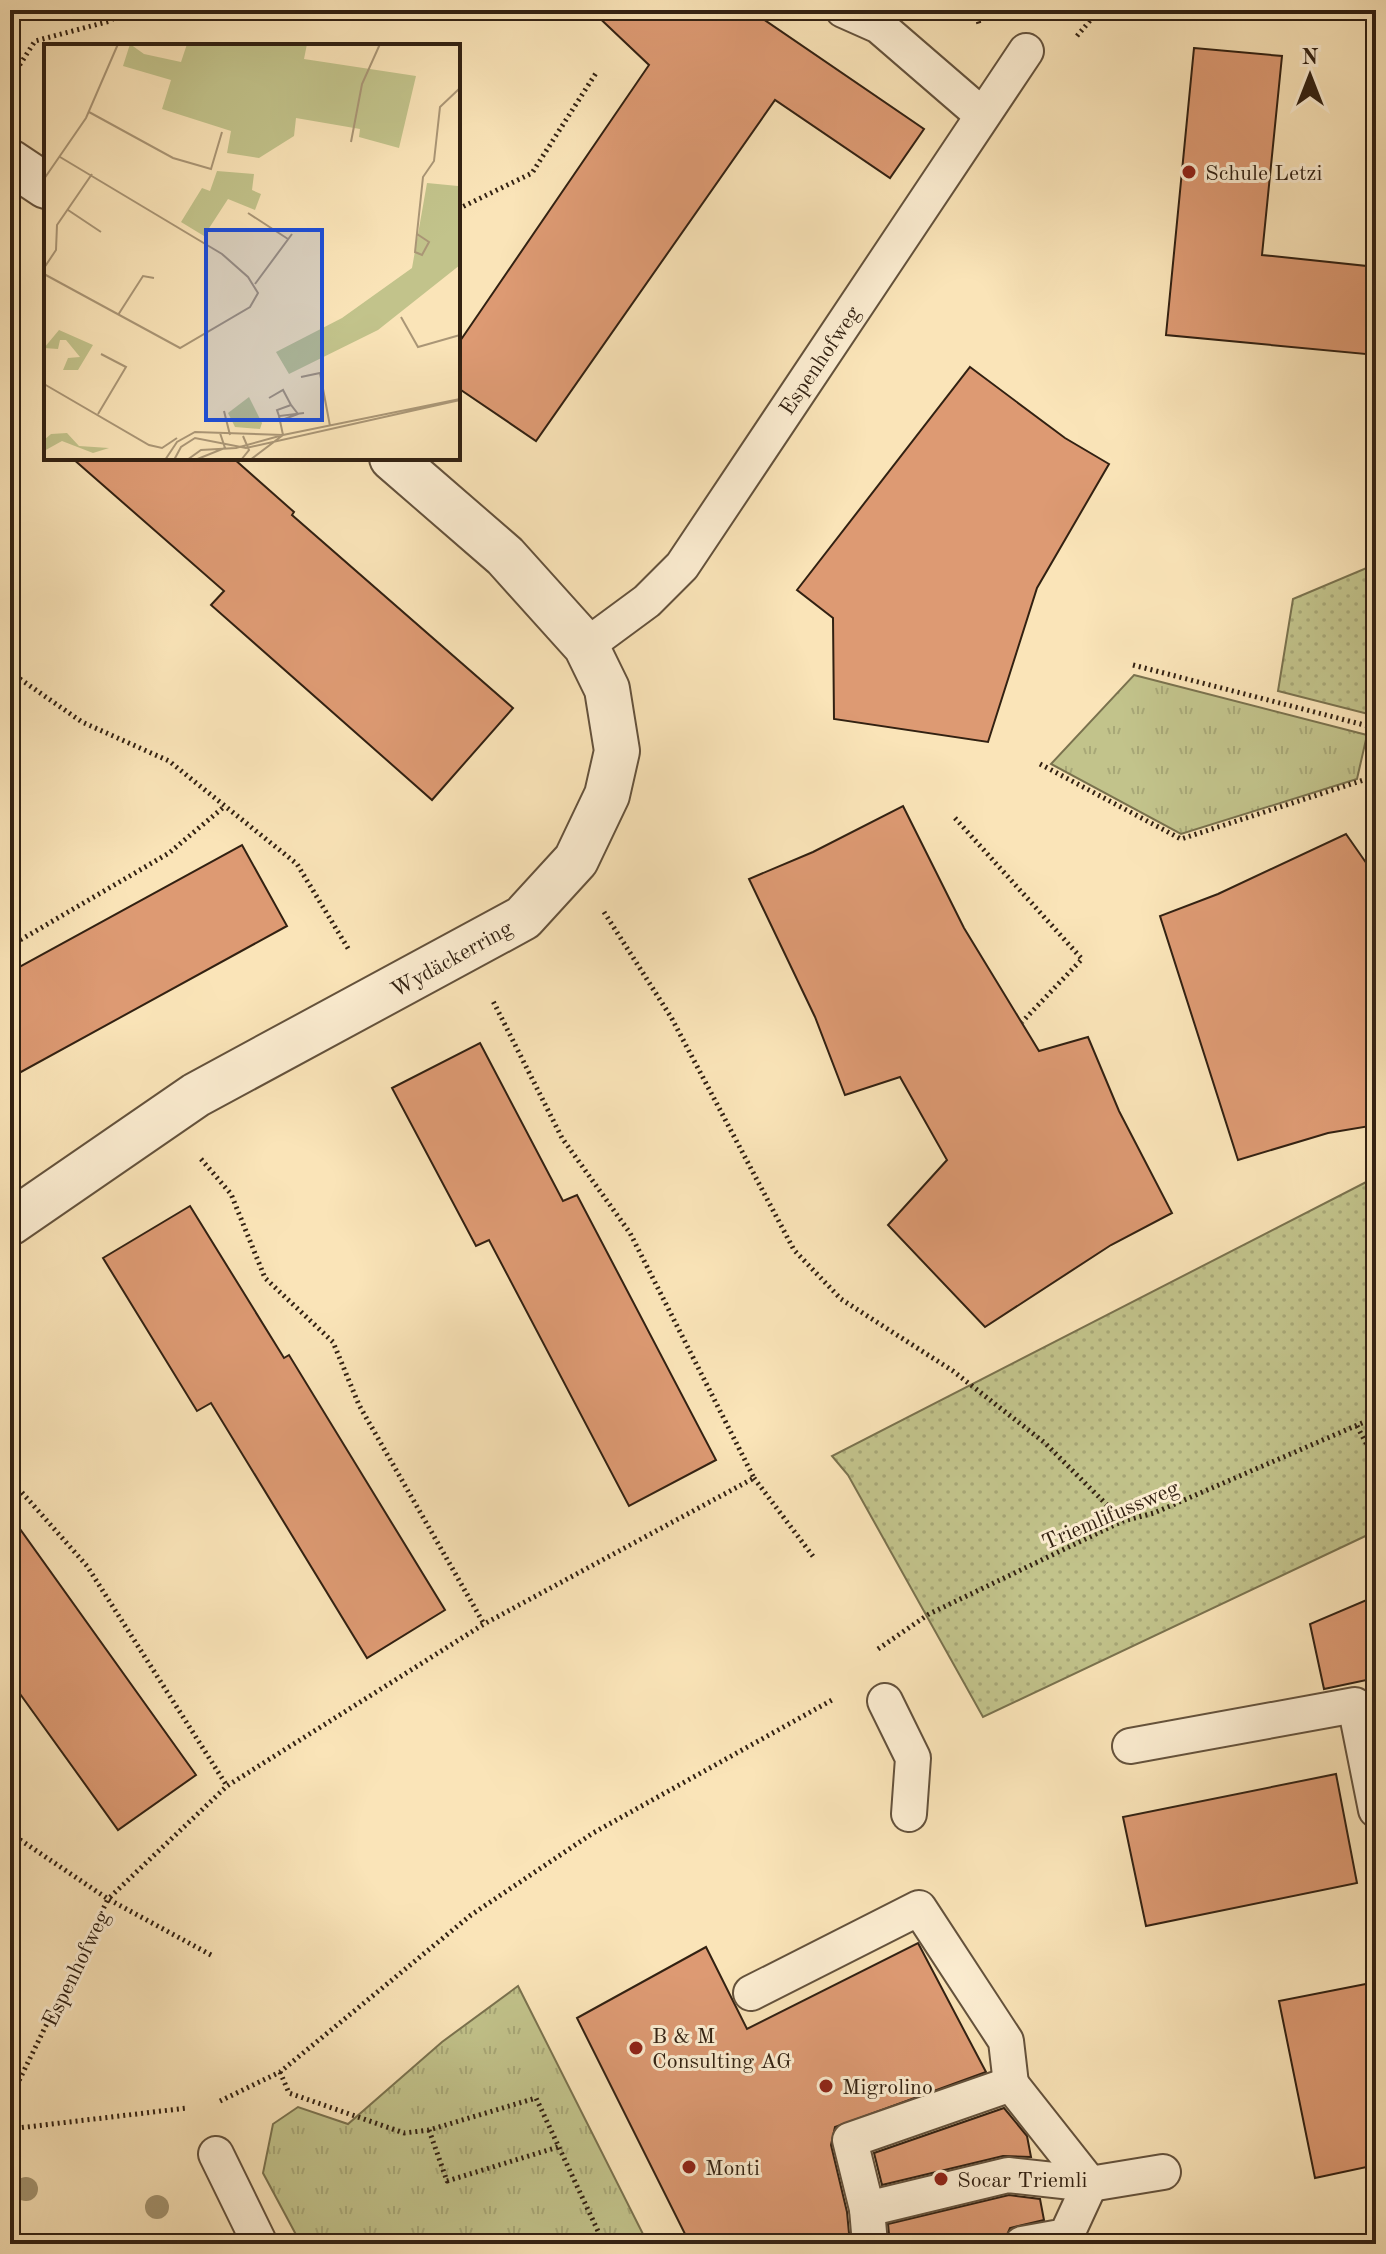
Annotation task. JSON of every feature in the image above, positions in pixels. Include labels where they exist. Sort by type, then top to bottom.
[{"type":"street","points":[[10,162],[44,185]]},
{"type":"street","name":"Wydäckerring","points":[[10,1223],[196,1095],[523,918],[576,860],[607,795],[617,751],[607,689],[586,646],[505,556],[394,460]]},
{"type":"lane","points":[[843,10],[879,26],[982,115]]},
{"type":"lane","name":"Espenhofweg","points":[[586,646],[647,601],[682,566],[1026,51]]},
{"type":"lane","points":[[885,1701],[913,1758],[909,1814]]},
{"type":"lane","points":[[1130,1746],[1355,1705],[1376,1810]]},
{"type":"lane","points":[[751,1993],[919,1908],[1006,2041],[1011,2084],[1090,2184]]},
{"type":"lane","points":[[870,2244],[867,2209],[850,2140],[1011,2084]]},
{"type":"lane","points":[[216,2154],[260,2244]]},
{"type":"lane","points":[[867,2209],[1008,2175],[1090,2184],[1163,2172]]},
{"type":"lane","points":[[1022,2244],[1066,2236],[1090,2184]]},
{"type":"path","points":[[10,80],[35,41],[110,21],[124,10]]},
{"type":"path","points":[[1310,10],[1376,16]]},
{"type":"path","points":[[460,208],[532,173],[596,73]]},
{"type":"path","points":[[1133,665],[1376,728]]},
{"type":"path","points":[[10,672],[82,722],[169,761],[297,864],[354,958]]},
{"type":"path","points":[[1040,764],[1181,839],[1376,776]]},
{"type":"path","points":[[10,946],[169,853],[225,806]]},
{"type":"path","points":[[955,818],[1082,959],[1022,1022]]},
{"type":"path","points":[[596,899],[671,1017],[794,1250],[841,1299],[953,1371],[1045,1443],[1123,1521]]},
{"type":"path","points":[[489,993],[562,1138],[630,1233],[754,1478],[815,1559]]},
{"type":"path","points":[[194,1151],[231,1194],[265,1278],[333,1342],[359,1405],[484,1624]]},
{"type":"path","name":"Triemlifussweg","points":[[864,1658],[929,1614],[1123,1521],[1154,1513],[1376,1417]]},
{"type":"path","points":[[1357,1426],[1376,1462]]},
{"type":"path","points":[[211,1955],[108,1899],[227,1786],[484,1624],[754,1478]]},
{"type":"path","points":[[10,1479],[87,1566],[227,1786]]},
{"type":"path","points":[[212,2105],[280,2072],[471,1915],[593,1833],[828,1705],[837,1693]]},
{"type":"path","name":"Espenhofweg","points":[[10,1833],[108,1899],[10,2099]]},
{"type":"path","points":[[280,2072],[289,2093],[404,2133],[429,2130],[536,2098],[604,2244]]},
{"type":"path","points":[[10,2129],[198,2107]]},
{"type":"path","points":[[429,2130],[447,2181],[558,2147]]},
{"type":"green space","points":[[1376,564],[1376,716],[1278,691],[1293,599]]},
{"type":"green space","points":[[1134,675],[1367,735],[1357,779],[1181,834],[1051,764]]},
{"type":"green space","points":[[1376,1177],[1376,1531],[983,1717],[848,1475],[832,1456]]},
{"type":"green space","points":[[518,1986],[648,2244],[301,2244],[263,2173],[273,2124],[298,2107],[348,2124],[442,2042]]},
{"type":"building","points":[[591,10],[750,10],[924,129],[890,178],[775,100],[536,441],[460,389],[460,341],[649,65]]},
{"type":"building","points":[[1194,48],[1282,56],[1262,255],[1376,267],[1376,355],[1166,335]]},
{"type":"building","points":[[970,367],[1065,438],[1109,464],[1037,588],[988,742],[834,719],[833,618],[797,590]]},
{"type":"building","points":[[74,460],[235,460],[294,512],[292,515],[513,708],[432,800],[211,605],[224,591]]},
{"type":"building","points":[[903,806],[964,928],[1039,1051],[1088,1037],[1119,1111],[1172,1213],[1111,1245],[985,1327],[888,1225],[947,1160],[900,1077],[845,1095],[815,1017],[749,879],[813,852]]},
{"type":"building","points":[[1346,834],[1376,877],[1376,1125],[1328,1133],[1238,1160],[1160,916],[1218,894]]},
{"type":"building","points":[[242,845],[287,926],[10,1078],[10,972]]},
{"type":"building","points":[[480,1043],[563,1201],[577,1195],[716,1460],[629,1506],[489,1240],[476,1246],[392,1088]]},
{"type":"building","points":[[190,1206],[284,1358],[289,1355],[445,1610],[367,1658],[211,1403],[197,1411],[103,1258]]},
{"type":"building","points":[[10,1515],[196,1775],[118,1830],[10,1680]]},
{"type":"building","points":[[1376,1596],[1376,1678],[1324,1689],[1310,1624]]},
{"type":"building","points":[[1336,1774],[1357,1883],[1146,1926],[1123,1817]]},
{"type":"building","points":[[918,1943],[986,2072],[835,2127],[831,2145],[847,2212],[850,2244],[690,2244],[577,2018],[706,1947],[747,2029]]},
{"type":"building","points":[[1376,1982],[1376,2165],[1315,2178],[1279,2001]]},
{"type":"building","points":[[1004,2108],[1027,2136],[1031,2157],[1003,2156],[882,2185],[874,2153]]},
{"type":"building","points":[[1009,2195],[1040,2199],[1044,2220],[1010,2228],[1003,2244],[890,2244],[888,2224]]},
{"type":"place","name":"Schule Letzi","points":[[1189,172]]},
{"type":"place","name":"B & M Consulting AG","points":[[636,2048]]},
{"type":"place","name":"Migrolino","points":[[826,2086]]},
{"type":"place","name":"Monti","points":[[689,2167]]},
{"type":"place","name":"Socar Triemli","points":[[941,2179]]}]
